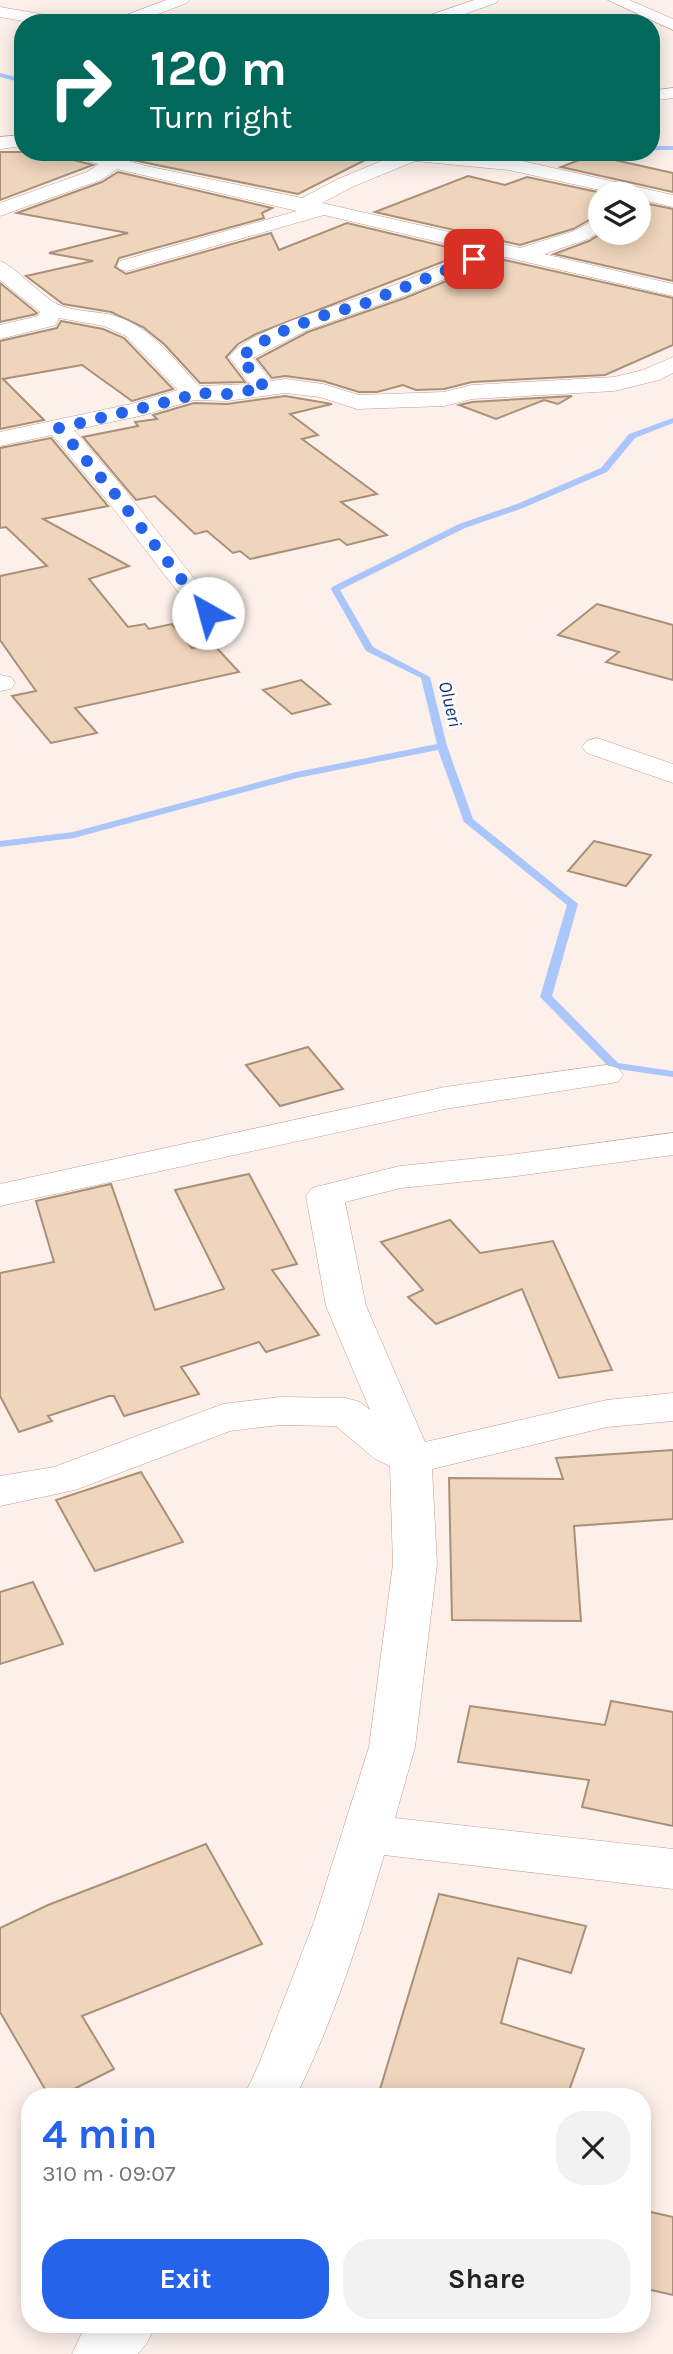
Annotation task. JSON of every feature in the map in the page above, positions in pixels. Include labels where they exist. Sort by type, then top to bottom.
[{"type":"street","points":[[143,14],[181,0]]},
{"type":"street","points":[[448,14],[491,0]]},
{"type":"street","points":[[616,0],[647,14]]},
{"type":"street","points":[[0,210],[94,176],[117,161]]},
{"type":"street","points":[[129,161],[144,171]]},
{"type":"street","points":[[127,265],[312,208],[345,183],[398,161]]},
{"type":"street","points":[[477,161],[509,164],[588,183]]},
{"type":"street","points":[[509,164],[516,161]]},
{"type":"street","points":[[94,176],[144,171],[232,187],[312,208],[673,290]]},
{"type":"street","points":[[651,198],[673,201]]},
{"type":"street","points":[[519,256],[588,231]]},
{"type":"street","points":[[265,388],[240,357],[273,335],[318,317],[363,304],[497,250]]},
{"type":"street","points":[[0,267],[15,284],[51,310],[110,321],[134,331],[193,393]]},
{"type":"street","points":[[0,332],[48,320],[51,310]]},
{"type":"street","points":[[0,439],[59,428],[171,401],[193,393],[227,394],[265,388],[310,389],[356,402],[444,399],[472,392],[614,384],[651,375],[673,364]]},
{"type":"street","points":[[59,428],[115,494],[208,613]]},
{"type":"street","points":[[597,747],[673,774]]},
{"type":"street","points":[[0,1195],[445,1098],[606,1074]]},
{"type":"street","points":[[274,2088],[339,1922],[394,1734],[415,1564],[411,1460],[346,1306],[325,1196],[400,1177],[509,1166],[673,1144]]},
{"type":"street","points":[[0,1490],[60,1480],[174,1439],[223,1418],[280,1411],[346,1412],[390,1449],[411,1460],[448,1454],[562,1423],[648,1407],[673,1407]]},
{"type":"street","points":[[365,1834],[673,1869]]},
{"type":"street","points":[[101,2354],[119,2333]]},
{"type":"building","points":[[0,152],[14,152],[14,161],[77,161],[93,165],[0,200]]},
{"type":"building","points":[[138,161],[363,161],[298,194]]},
{"type":"building","points":[[576,161],[619,161],[673,173],[673,192],[651,187],[651,182],[628,182],[561,167]]},
{"type":"building","points":[[118,172],[272,208],[262,213],[264,218],[119,258],[115,267],[126,274],[271,233],[279,250],[347,223],[468,252],[256,334],[238,344],[226,357],[245,382],[200,383],[164,344],[143,327],[111,312],[63,304],[26,276],[93,261],[49,253],[128,233],[17,213],[102,182]]},
{"type":"building","points":[[468,176],[505,185],[527,177],[588,190],[588,221],[573,229],[520,245],[375,212]]},
{"type":"building","points":[[651,204],[673,209],[673,281],[554,254],[588,241],[588,245],[651,245]]},
{"type":"building","points":[[500,259],[673,298],[673,345],[605,375],[472,382],[444,389],[416,390],[403,385],[377,392],[359,392],[323,381],[285,376],[272,378],[257,359],[308,332],[405,298]]},
{"type":"building","points":[[0,283],[37,313],[0,322]]},
{"type":"building","points":[[61,321],[103,329],[124,338],[173,389],[132,401],[82,365],[3,379],[44,420],[0,429],[0,341],[57,328]]},
{"type":"building","points":[[285,396],[332,404],[290,414],[318,435],[302,439],[377,494],[341,502],[387,535],[347,545],[339,539],[250,559],[240,551],[233,553],[207,531],[195,534],[155,496],[136,500],[83,437],[138,426],[135,422],[157,419],[153,415],[194,403],[227,404]]},
{"type":"building","points":[[572,396],[558,404],[544,400],[496,419],[459,405],[472,402]]},
{"type":"building","points":[[51,438],[108,506],[43,519],[129,566],[89,579],[128,627],[145,624],[149,629],[172,624],[192,648],[214,645],[239,672],[75,708],[97,733],[51,743],[12,696],[36,691],[0,640],[0,576],[47,566],[6,527],[0,528],[0,448]]},
{"type":"building","points":[[597,604],[673,625],[673,680],[606,662],[619,652],[558,635]]},
{"type":"building","points":[[301,680],[330,704],[292,714],[263,690]]},
{"type":"building","points":[[594,841],[651,855],[626,886],[568,871]]},
{"type":"building","points":[[308,1047],[343,1089],[280,1106],[246,1065]]},
{"type":"building","points":[[249,1174],[297,1264],[272,1270],[319,1335],[266,1352],[259,1342],[181,1367],[199,1394],[124,1416],[114,1396],[109,1396],[48,1416],[52,1421],[19,1432],[0,1396],[0,1273],[54,1262],[36,1201],[111,1184],[155,1310],[224,1289],[175,1190]]},
{"type":"building","points":[[450,1220],[480,1253],[553,1241],[612,1370],[559,1378],[522,1289],[436,1324],[408,1297],[423,1290],[381,1242]]},
{"type":"building","points":[[673,1450],[673,1519],[574,1526],[581,1621],[452,1620],[449,1478],[563,1479],[556,1458]]},
{"type":"building","points":[[141,1472],[183,1542],[95,1571],[56,1500]]},
{"type":"building","points":[[33,1582],[63,1644],[0,1664],[0,1592]]},
{"type":"building","points":[[611,1701],[673,1712],[673,1826],[582,1807],[589,1780],[458,1762],[470,1706],[605,1725]]},
{"type":"building","points":[[206,1844],[262,1944],[82,2016],[114,2069],[76,2088],[44,2088],[0,2012],[0,1928],[48,1905]]},
{"type":"building","points":[[439,1894],[586,1926],[571,1973],[518,1958],[501,2023],[584,2049],[570,2088],[380,2088]]},
{"type":"building","points":[[651,2212],[673,2217],[673,2295],[651,2290]]},
{"type":"waterway","points":[[0,75],[14,79]]},
{"type":"waterway","points":[[660,148],[673,148]]},
{"type":"waterway","name":"Olueri","points":[[442,746],[425,677],[369,649],[335,589],[462,526],[520,506],[604,470],[632,436],[673,420]]},
{"type":"waterway","points":[[0,844],[74,835],[296,775],[442,746]]},
{"type":"waterway","name":"Olueri","points":[[442,746],[468,820],[573,904],[546,997],[614,1066],[673,1074]]},
{"type":"route","points":[[208,613],[115,494],[59,428],[183,398],[193,393],[227,394],[265,388],[240,357],[273,335],[318,317],[363,304],[474,259]]}]
